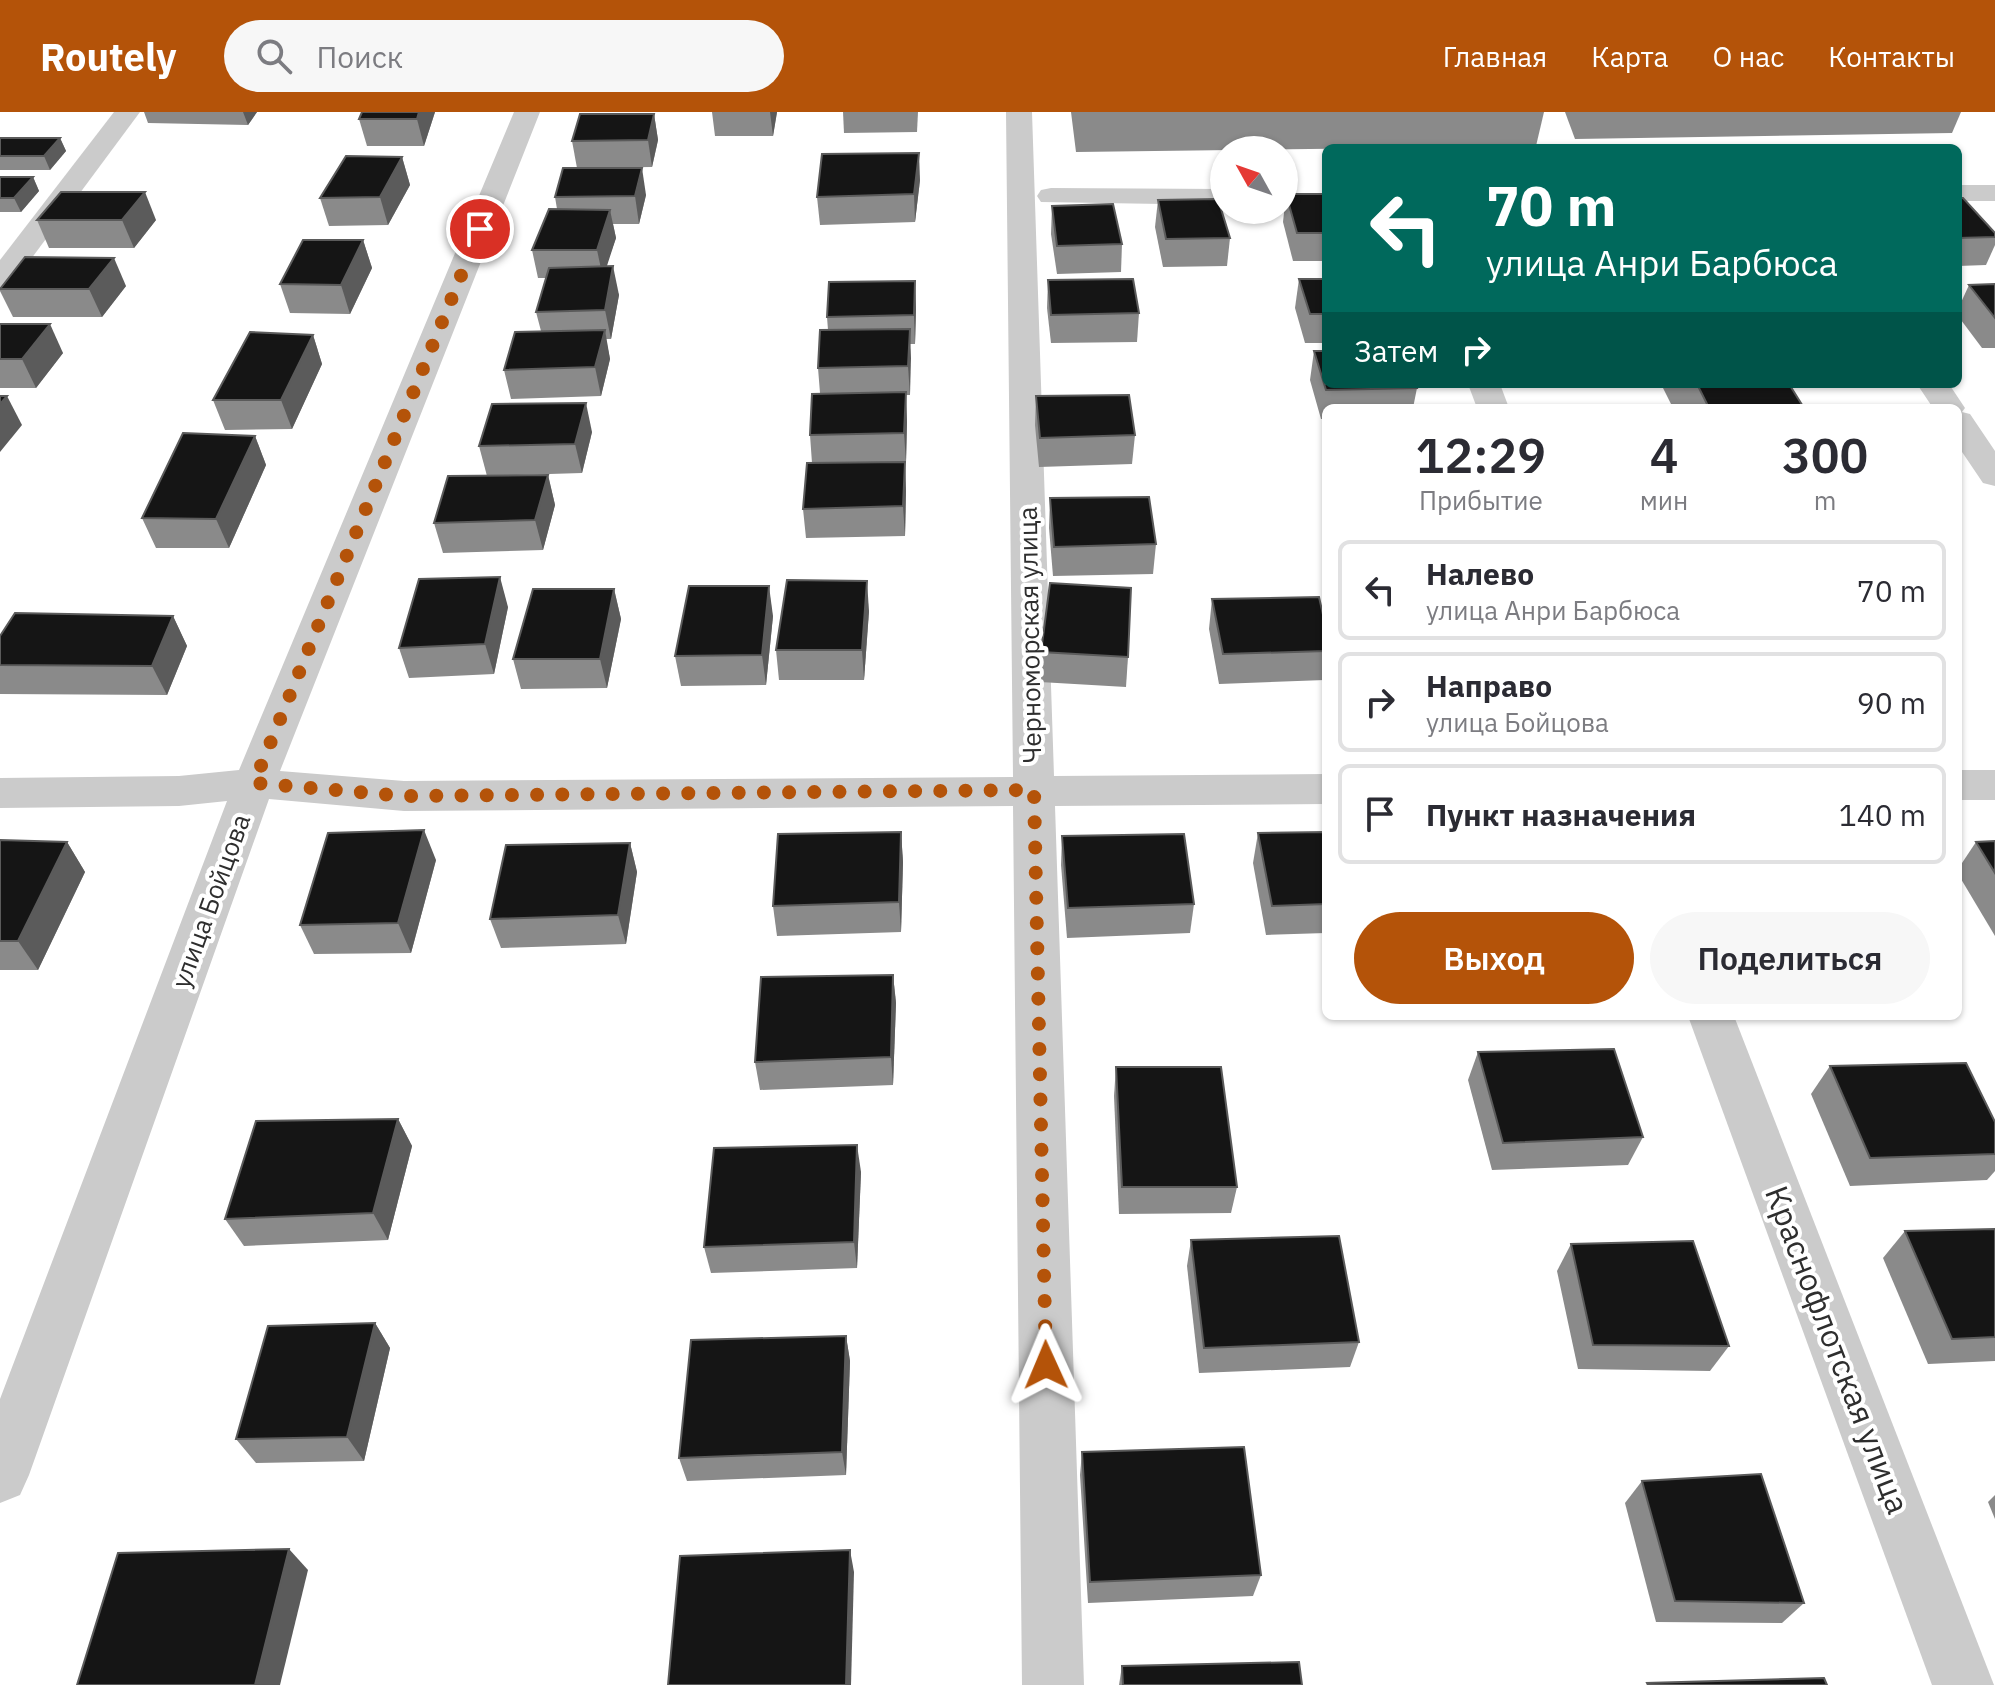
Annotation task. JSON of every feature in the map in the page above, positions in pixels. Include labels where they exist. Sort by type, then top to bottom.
[{"type":"street","points":[[0,280],[127,112]]},
{"type":"street","name":"улица Бойцова","points":[[0,1475],[254,783],[527,112]]},
{"type":"street","name":"Черноморская улица","points":[[1019,112],[1053,1685]]},
{"type":"street","points":[[1962,193],[1995,193]]},
{"type":"street","points":[[1051,196],[1210,197]]},
{"type":"street","points":[[1962,427],[1995,476]]},
{"type":"street","points":[[0,793],[179,791],[254,783],[404,796],[1322,789]]},
{"type":"street","points":[[1962,785],[1995,785]]},
{"type":"street","name":"Краснофлотская улица","points":[[1713,1020],[1963,1685]]},
{"type":"building","points":[[362,112],[419,112],[417,119],[359,119]]},
{"type":"building","points":[[580,114],[654,114],[648,140],[572,141]]},
{"type":"building","points":[[0,138],[60,138],[44,156],[0,156]]},
{"type":"building","points":[[919,153],[914,194],[817,197],[822,154]]},
{"type":"building","points":[[346,156],[402,157],[380,197],[320,198]]},
{"type":"building","points":[[563,168],[642,168],[635,196],[555,197]]},
{"type":"building","points":[[0,177],[33,177],[14,198],[0,198]]},
{"type":"building","points":[[61,192],[145,192],[122,220],[37,220]]},
{"type":"building","points":[[1298,194],[1322,194],[1322,233],[1297,233],[1294,224],[1298,224]]},
{"type":"building","points":[[1962,198],[1995,233],[1995,237],[1962,238]]},
{"type":"building","points":[[1210,199],[1210,224],[1226,224],[1230,238],[1166,239],[1158,200]]},
{"type":"building","points":[[1113,204],[1122,244],[1057,246],[1052,206]]},
{"type":"building","points":[[549,209],[610,210],[597,250],[532,250]]},
{"type":"building","points":[[303,240],[363,240],[341,285],[280,284]]},
{"type":"building","points":[[25,257],[114,258],[89,289],[0,289]]},
{"type":"building","points":[[613,266],[605,310],[536,312],[549,268]]},
{"type":"building","points":[[1133,279],[1139,313],[1051,315],[1048,280]]},
{"type":"building","points":[[1299,279],[1322,279],[1322,314],[1310,314]]},
{"type":"building","points":[[915,281],[914,315],[827,317],[829,282]]},
{"type":"building","points":[[1995,284],[1995,318],[1969,285]]},
{"type":"building","points":[[0,324],[50,324],[22,359],[0,359]]},
{"type":"building","points":[[910,329],[908,366],[818,368],[820,330]]},
{"type":"building","points":[[605,330],[595,367],[504,370],[515,332]]},
{"type":"building","points":[[250,332],[313,335],[281,400],[213,400]]},
{"type":"building","points":[[1314,351],[1322,351],[1322,377]]},
{"type":"building","points":[[1325,388],[1417,388],[1326,390]]},
{"type":"building","points":[[1699,388],[1792,388],[1802,404],[1707,404]]},
{"type":"building","points":[[906,392],[904,433],[810,435],[812,394]]},
{"type":"building","points":[[1129,395],[1135,435],[1040,438],[1036,396]]},
{"type":"building","points":[[586,403],[575,444],[479,446],[492,404]]},
{"type":"building","points":[[183,433],[255,436],[216,519],[142,518]]},
{"type":"building","points":[[905,462],[903,506],[803,509],[807,463]]},
{"type":"building","points":[[548,475],[535,520],[434,523],[448,476]]},
{"type":"building","points":[[1149,497],[1156,544],[1054,547],[1050,498]]},
{"type":"building","points":[[500,577],[485,644],[399,648],[419,579]]},
{"type":"building","points":[[787,580],[867,581],[862,650],[776,650]]},
{"type":"building","points":[[1050,583],[1131,588],[1128,657],[1041,652]]},
{"type":"building","points":[[689,586],[769,586],[762,655],[675,656]]},
{"type":"building","points":[[533,589],[614,589],[600,659],[513,659]]},
{"type":"building","points":[[1319,597],[1322,651],[1223,654],[1212,599]]},
{"type":"building","points":[[15,613],[173,616],[152,666],[0,665],[0,636]]},
{"type":"building","points":[[424,830],[398,923],[300,925],[328,833]]},
{"type":"building","points":[[901,832],[899,902],[773,906],[778,834]]},
{"type":"building","points":[[1322,832],[1322,904],[1272,906],[1258,833]]},
{"type":"building","points":[[1184,834],[1194,904],[1068,908],[1062,836]]},
{"type":"building","points":[[0,840],[67,842],[18,941],[0,941]]},
{"type":"building","points":[[1995,841],[1995,873],[1976,842]]},
{"type":"building","points":[[630,843],[618,915],[490,919],[506,845]]},
{"type":"building","points":[[893,975],[891,1057],[755,1062],[761,977]]},
{"type":"building","points":[[1614,1049],[1643,1137],[1503,1143],[1478,1052]]},
{"type":"building","points":[[1966,1063],[1995,1122],[1995,1154],[1870,1158],[1830,1066]]},
{"type":"building","points":[[1116,1067],[1221,1067],[1237,1187],[1122,1187]]},
{"type":"building","points":[[398,1119],[373,1213],[225,1219],[256,1121]]},
{"type":"building","points":[[857,1145],[854,1242],[704,1247],[714,1148]]},
{"type":"building","points":[[1995,1229],[1995,1337],[1952,1339],[1905,1231]]},
{"type":"building","points":[[1339,1236],[1359,1342],[1204,1348],[1191,1240]]},
{"type":"building","points":[[1693,1241],[1729,1346],[1593,1345],[1571,1244]]},
{"type":"building","points":[[375,1323],[347,1437],[236,1439],[268,1326]]},
{"type":"building","points":[[846,1336],[842,1452],[679,1458],[691,1340]]},
{"type":"building","points":[[1244,1447],[1261,1575],[1090,1582],[1082,1452]]},
{"type":"building","points":[[1761,1474],[1804,1603],[1675,1601],[1642,1481]]},
{"type":"building","points":[[289,1549],[255,1685],[77,1685],[118,1553]]},
{"type":"building","points":[[850,1550],[846,1685],[668,1685],[680,1556]]},
{"type":"building","points":[[1299,1662],[1302,1685],[1123,1685],[1122,1666]]},
{"type":"building","points":[[1824,1678],[1827,1685],[1647,1683]]},
{"type":"route","points":[[480,229],[254,783],[404,796],[1034,790],[1046,1365]]}]
